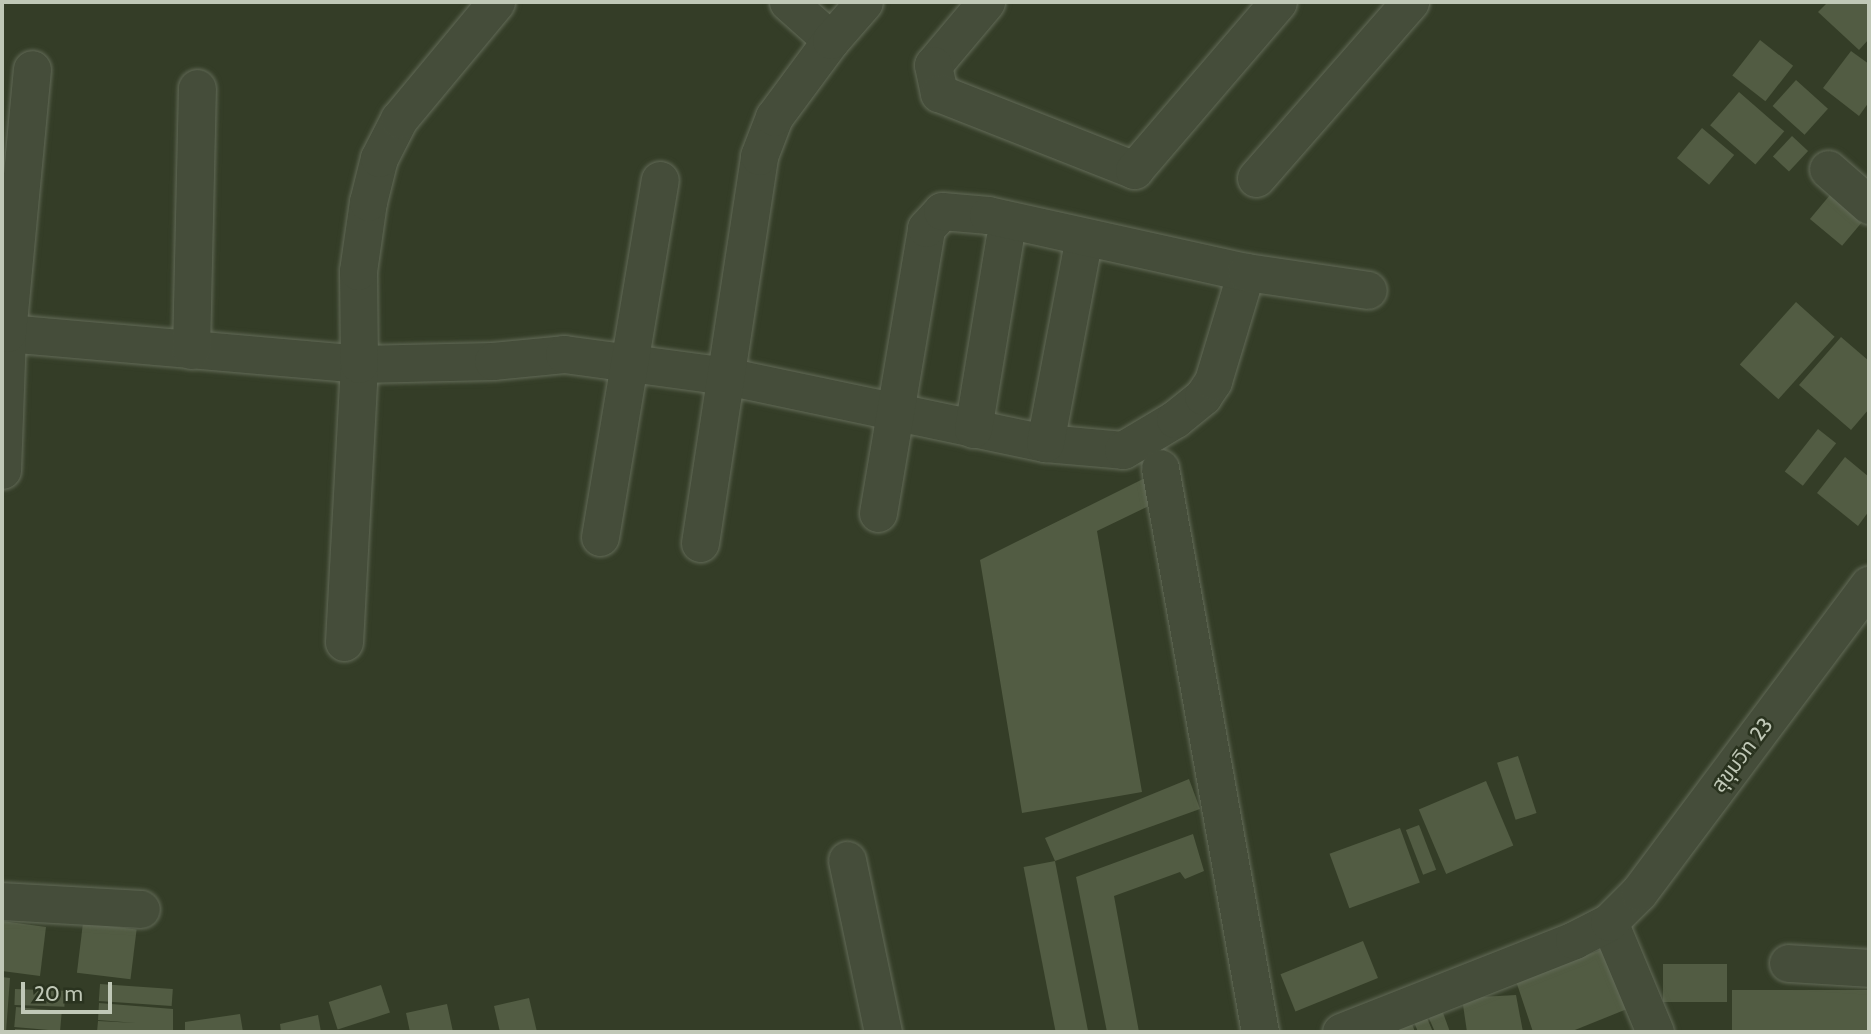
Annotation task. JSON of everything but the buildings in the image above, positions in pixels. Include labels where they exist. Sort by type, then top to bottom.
[{"type":"street","points":[[344,642],[359,364],[358,271],[368,202],[379,158],[400,119],[496,2]]},
{"type":"street","points":[[788,2],[831,40]]},
{"type":"street","points":[[701,543],[759,156],[774,117],[831,40],[864,2]]},
{"type":"street","points":[[986,2],[933,65],[939,93],[1134,170],[1278,2]]},
{"type":"street","points":[[1256,178],[1410,2]]},
{"type":"street","points":[[2,470],[7,333],[32,69]]},
{"type":"street","points":[[191,350],[197,88]]},
{"type":"street","points":[[1828,169],[1869,205]]},
{"type":"street","points":[[600,537],[660,180]]},
{"type":"street","points":[[878,513],[926,228],[942,211],[988,215],[1246,272],[1368,290]]},
{"type":"street","points":[[974,429],[1004,242]]},
{"type":"street","points":[[1045,443],[1081,252]]},
{"type":"street","points":[[7,333],[359,364],[493,361],[564,354],[628,365],[726,376],[896,414],[1045,443],[1123,450],[1165,426],[1203,396],[1213,381],[1246,272]]},
{"type":"street","points":[[1160,468],[1260,1032]]},
{"type":"street","name":"สุขุมวิท 23","points":[[1341,1032],[1574,940],[1609,922],[1639,892],[1869,584]]},
{"type":"street","points":[[847,860],[883,1032]]},
{"type":"street","points":[[2,901],[141,909]]},
{"type":"street","points":[[1609,922],[1654,1032]]},
{"type":"street","points":[[1788,963],[1869,968]]}]
